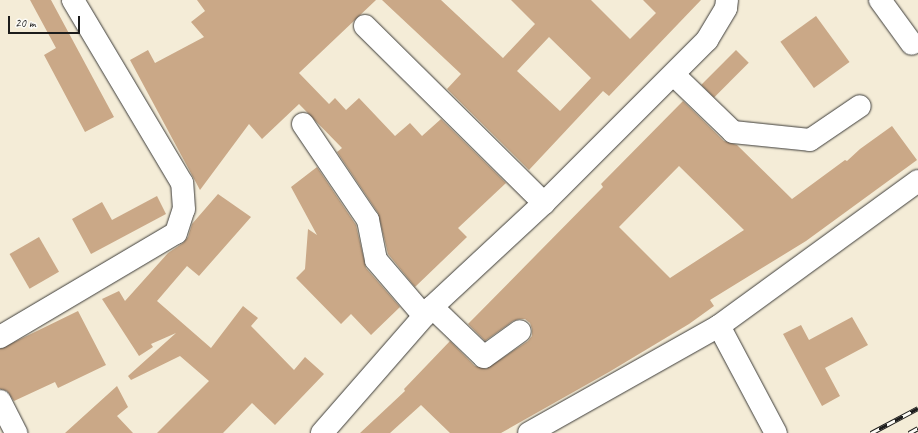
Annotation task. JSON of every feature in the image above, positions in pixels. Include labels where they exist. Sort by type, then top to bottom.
[{"type":"street","points":[[0,337],[176,233],[184,209],[182,183],[73,0]]},
{"type":"street","points":[[322,433],[428,312],[544,203],[674,75],[707,40],[726,8],[727,0]]},
{"type":"street","points":[[880,0],[915,49]]},
{"type":"street","points":[[915,49],[918,23]]},
{"type":"street","points":[[365,26],[544,203]]},
{"type":"street","points":[[674,75],[733,132],[810,140],[860,106]]},
{"type":"street","points":[[303,124],[368,220],[376,260],[428,312],[484,357],[520,331]]},
{"type":"street","points":[[529,433],[719,326],[918,181]]},
{"type":"street","points":[[719,326],[776,433]]},
{"type":"street","points":[[0,401],[16,433]]},
{"type":"building","points":[[30,0],[51,0],[114,117],[85,132],[44,55],[56,48]]},
{"type":"building","points":[[197,0],[376,0],[299,73],[329,104],[335,98],[346,110],[359,98],[395,136],[410,123],[422,136],[441,119],[506,183],[458,228],[467,237],[415,287],[388,254],[378,213],[337,152],[342,148],[299,104],[262,139],[249,124],[200,190],[130,60],[148,50],[155,63],[204,37],[191,22],[205,11]]},
{"type":"building","points":[[382,0],[441,0],[503,58],[535,24],[511,0],[591,0],[630,39],[656,13],[643,0],[701,0],[609,96],[603,91],[529,170],[447,89],[461,74]],"holes":[[[549,37],[591,78],[560,111],[517,71]]]},
{"type":"building","points":[[816,16],[850,62],[814,88],[780,42]]},
{"type":"building","points":[[736,50],[749,63],[714,97],[701,85]]},
{"type":"building","points":[[683,101],[724,141],[737,145],[792,199],[845,160],[847,161],[860,149],[892,126],[917,160],[806,241],[710,300],[714,306],[689,324],[609,372],[501,433],[450,433],[421,405],[390,433],[360,433],[405,391],[404,389],[450,341],[475,366],[486,369],[528,341],[532,336],[532,329],[530,323],[525,319],[513,321],[485,341],[468,324],[603,187],[601,184]],"holes":[[[679,166],[744,230],[670,278],[619,227]]]},
{"type":"building","points":[[317,167],[356,225],[366,268],[400,307],[371,335],[351,314],[341,324],[296,278],[305,269],[308,229],[317,235],[291,187]]},
{"type":"building","points":[[218,194],[251,217],[199,276],[187,266],[157,301],[211,348],[243,306],[258,318],[251,326],[294,370],[305,357],[324,374],[275,425],[252,403],[223,433],[157,433],[209,381],[180,356],[131,380],[128,376],[176,333],[151,344],[153,347],[139,356],[102,299],[119,291],[125,301],[168,253],[183,243],[188,237],[192,224]]},
{"type":"building","points":[[157,196],[166,214],[91,254],[72,219],[102,202],[112,220]]},
{"type":"building","points":[[39,237],[59,272],[30,289],[10,254]]},
{"type":"building","points":[[78,311],[106,365],[58,388],[55,382],[14,401],[7,391],[0,389],[0,349]]},
{"type":"building","points":[[852,317],[868,345],[825,368],[840,396],[822,406],[783,334],[801,325],[809,340]]},
{"type":"building","points":[[117,386],[128,407],[117,416],[133,433],[65,433]]},
{"type":"railway","points":[[871,433],[918,408]]},
{"type":"railway","points":[[909,433],[918,428]]}]
